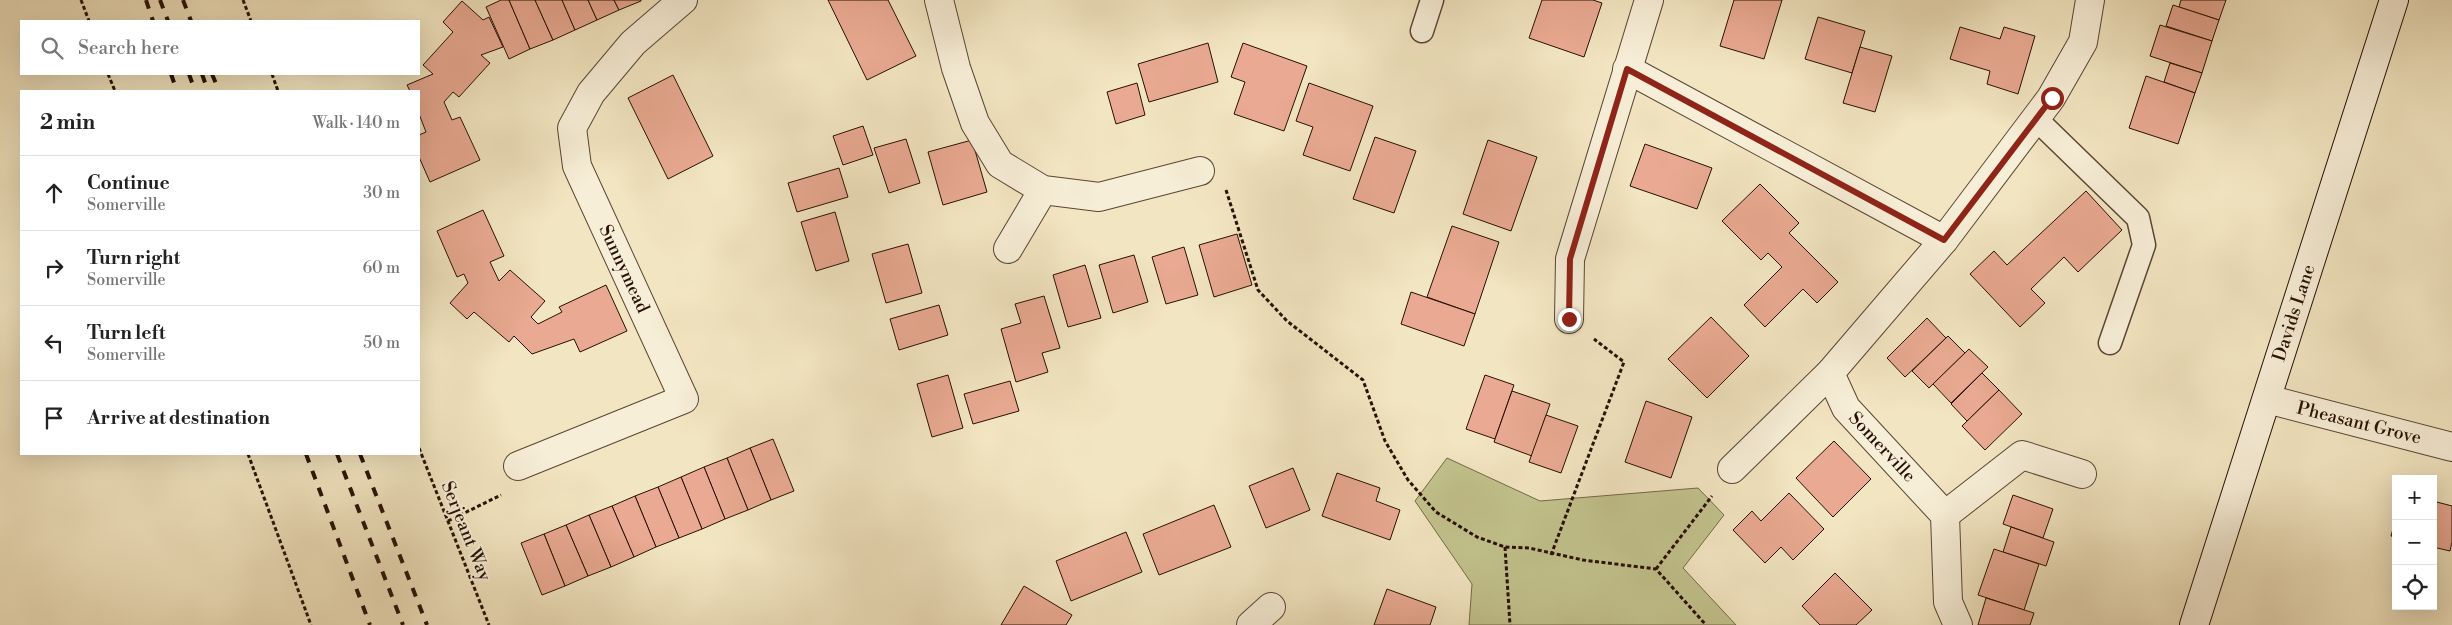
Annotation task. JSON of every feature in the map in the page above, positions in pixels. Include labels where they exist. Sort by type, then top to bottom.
[{"type":"street","name":"Sunnymead","points":[[518,466],[684,398],[577,166],[572,128],[591,93],[633,43],[683,0]]},
{"type":"street","points":[[939,0],[956,68],[975,123],[1000,164],[1043,190],[1099,197],[1200,171]]},
{"type":"street","points":[[1569,319],[1570,259],[1649,0]]},
{"type":"street","points":[[1732,469],[1830,373],[1944,240],[2052,98],[2083,42],[2090,0]]},
{"type":"street","name":"Davids Lane","points":[[2194,625],[2394,0]]},
{"type":"street","points":[[1627,69],[1944,240]]},
{"type":"street","points":[[1008,249],[1043,190]]},
{"type":"street","name":"Somerville","points":[[1830,373],[1846,408],[1945,515]]},
{"type":"street","name":"Pheasant Grove","points":[[2267,400],[2452,447]]},
{"type":"street","points":[[1958,625],[1948,602],[1945,515],[2022,455],[2082,474]]},
{"type":"street","points":[[1251,625],[1271,607]]},
{"type":"lane","points":[[1422,32],[1432,0]]},
{"type":"lane","points":[[2036,119],[2138,218],[2144,244],[2110,343]]},
{"type":"path","points":[[81,0],[89,20]]},
{"type":"path","points":[[242,0],[251,20]]},
{"type":"path","points":[[108,75],[114,90]]},
{"type":"path","points":[[272,75],[278,90]]},
{"type":"path","points":[[1200,171],[1226,188],[1258,290],[1287,321],[1363,380],[1385,441],[1408,480],[1436,512],[1477,537],[1505,546],[1656,569],[1706,625]]},
{"type":"path","points":[[1551,554],[1624,362],[1569,319]]},
{"type":"path","name":"Serjeant Way","points":[[420,451],[489,625]]},
{"type":"path","points":[[248,455],[312,625]]},
{"type":"path","points":[[448,521],[504,493],[518,466]]},
{"type":"path","points":[[1656,569],[1732,469]]},
{"type":"path","points":[[1505,546],[1510,625]]},
{"type":"green space","points":[[1447,458],[1540,501],[1698,488],[1724,515],[1683,568],[1736,625],[1469,625],[1472,584],[1415,501]]},
{"type":"building","points":[[501,0],[509,0],[530,49],[509,59],[486,7]]},
{"type":"building","points":[[509,0],[535,0],[553,40],[530,49]]},
{"type":"building","points":[[535,0],[562,0],[575,30],[553,40]]},
{"type":"building","points":[[562,0],[588,0],[597,20],[575,30]]},
{"type":"building","points":[[588,0],[614,0],[619,10],[597,20]]},
{"type":"building","points":[[614,0],[641,0],[641,1],[619,10]]},
{"type":"building","points":[[828,0],[888,0],[916,56],[867,80]]},
{"type":"building","points":[[1542,0],[1593,0],[1602,3],[1584,57],[1529,38]]},
{"type":"building","points":[[1734,0],[1782,0],[1764,59],[1720,46]]},
{"type":"building","points":[[2181,0],[2226,0],[2219,20],[2179,7]]},
{"type":"building","points":[[462,1],[483,20],[489,17],[503,47],[481,55],[490,63],[459,97],[453,92],[444,102],[452,120],[460,117],[480,160],[430,182],[420,159],[420,135],[426,132],[420,117],[420,90],[410,90],[407,85],[433,74],[423,65],[453,32],[443,22]]},
{"type":"building","points":[[2173,5],[2219,20],[2212,41],[2166,26]]},
{"type":"building","points":[[1818,17],[1865,31],[1852,73],[1805,59]]},
{"type":"building","points":[[2160,25],[2212,41],[2202,73],[2150,56]]},
{"type":"building","points":[[1960,27],[2000,39],[2004,27],[2035,36],[2018,94],[1987,84],[1990,71],[1950,59]]},
{"type":"building","points":[[1208,43],[1218,82],[1149,102],[1138,64]]},
{"type":"building","points":[[1243,43],[1307,66],[1284,131],[1234,114],[1245,82],[1231,77]]},
{"type":"building","points":[[1860,47],[1892,56],[1875,112],[1843,103]]},
{"type":"building","points":[[2170,63],[2202,73],[2195,93],[2164,82]]},
{"type":"building","points":[[673,75],[713,156],[668,179],[628,98]]},
{"type":"building","points":[[2146,76],[2195,93],[2178,144],[2129,128]]},
{"type":"building","points":[[1137,83],[1145,115],[1116,124],[1107,92]]},
{"type":"building","points":[[1309,83],[1373,106],[1350,171],[1303,155],[1313,127],[1296,121]]},
{"type":"building","points":[[863,126],[873,155],[843,165],[833,136]]},
{"type":"building","points":[[1375,137],[1416,151],[1394,213],[1353,199]]},
{"type":"building","points":[[906,139],[920,183],[889,193],[874,148]]},
{"type":"building","points":[[972,140],[987,192],[943,205],[928,152]]},
{"type":"building","points":[[1488,140],[1537,157],[1511,231],[1463,214]]},
{"type":"building","points":[[1645,144],[1712,168],[1697,209],[1630,186]]},
{"type":"building","points":[[839,168],[848,197],[797,212],[788,183]]},
{"type":"building","points":[[1760,184],[1799,223],[1789,233],[1838,282],[1817,303],[1803,289],[1765,327],[1744,305],[1782,267],[1768,253],[1761,260],[1722,221]]},
{"type":"building","points":[[2086,191],[2122,230],[2078,272],[2064,257],[2031,289],[2045,303],[2020,327],[1970,274],[1994,251],[2007,265]]},
{"type":"building","points":[[483,210],[504,256],[490,262],[499,281],[510,270],[545,301],[531,317],[538,324],[562,312],[559,307],[606,285],[627,331],[580,352],[574,339],[532,354],[514,336],[509,342],[474,312],[467,319],[450,303],[468,283],[464,274],[457,277],[437,231]]},
{"type":"building","points":[[835,212],[849,261],[816,271],[801,222]]},
{"type":"building","points":[[1452,226],[1499,242],[1475,314],[1427,297]]},
{"type":"building","points":[[1237,234],[1252,285],[1214,297],[1199,245]]},
{"type":"building","points":[[908,244],[922,293],[886,303],[872,254]]},
{"type":"building","points":[[1184,247],[1198,295],[1166,304],[1152,257]]},
{"type":"building","points":[[1134,255],[1148,302],[1113,313],[1099,265]]},
{"type":"building","points":[[1085,265],[1101,318],[1068,327],[1053,275]]},
{"type":"building","points":[[1411,292],[1475,314],[1464,346],[1401,324]]},
{"type":"building","points":[[1044,296],[1060,348],[1042,353],[1048,372],[1016,382],[1001,329],[1021,323],[1015,304]]},
{"type":"building","points":[[939,305],[948,335],[899,350],[890,319]]},
{"type":"building","points":[[1711,317],[1749,356],[1707,398],[1668,359]]},
{"type":"building","points":[[1927,318],[1946,338],[1905,377],[1887,358]]},
{"type":"building","points":[[1948,336],[1965,353],[1929,388],[1912,371]]},
{"type":"building","points":[[1969,349],[1988,367],[1951,403],[1933,384]]},
{"type":"building","points":[[1982,373],[1999,390],[1967,421],[1951,404]]},
{"type":"building","points":[[948,375],[963,428],[932,437],[917,384]]},
{"type":"building","points":[[1485,375],[1514,385],[1495,439],[1466,429]]},
{"type":"building","points":[[1010,381],[1019,411],[973,424],[964,394]]},
{"type":"building","points":[[1999,390],[2022,414],[1985,450],[1962,426]]},
{"type":"building","points":[[1512,391],[1550,404],[1532,456],[1494,442]]},
{"type":"building","points":[[1646,401],[1692,417],[1671,478],[1625,462]]},
{"type":"building","points":[[1546,415],[1578,426],[1561,473],[1529,462]]},
{"type":"building","points":[[773,439],[794,491],[771,500],[750,448]]},
{"type":"building","points":[[1834,441],[1871,479],[1833,517],[1796,478]]},
{"type":"building","points":[[750,448],[771,500],[748,510],[727,458]]},
{"type":"building","points":[[727,458],[748,510],[725,519],[704,467]]},
{"type":"building","points":[[704,467],[725,519],[702,529],[681,477]]},
{"type":"building","points":[[1293,468],[1310,510],[1266,528],[1249,486]]},
{"type":"building","points":[[1337,473],[1380,488],[1376,501],[1400,510],[1390,540],[1322,516]]},
{"type":"building","points":[[681,477],[702,529],[679,538],[658,487]]},
{"type":"building","points":[[658,487],[679,538],[656,547],[635,496]]},
{"type":"building","points":[[1789,493],[1824,529],[1793,560],[1781,547],[1765,563],[1733,530],[1752,511],[1761,521]]},
{"type":"building","points":[[2013,495],[2053,509],[2043,538],[2003,524]]},
{"type":"building","points":[[635,496],[656,547],[634,557],[612,506]]},
{"type":"building","points":[[2437,502],[2452,506],[2452,542],[2450,551],[2437,548]]},
{"type":"building","points":[[1214,505],[1231,547],[1159,575],[1143,534]]},
{"type":"building","points":[[612,506],[634,557],[611,567],[589,515]]},
{"type":"building","points":[[589,515],[611,567],[588,576],[566,525]]},
{"type":"building","points":[[566,525],[588,576],[565,586],[544,534]]},
{"type":"building","points":[[2011,527],[2054,542],[2046,566],[2003,552]]},
{"type":"building","points":[[1126,532],[1142,572],[1071,601],[1056,561]]},
{"type":"building","points":[[544,534],[565,586],[542,595],[521,543]]},
{"type":"building","points":[[1994,549],[2039,564],[2024,610],[1978,595]]},
{"type":"building","points":[[1835,573],[1872,610],[1856,625],[1820,625],[1802,606]]},
{"type":"building","points":[[1024,586],[1072,615],[1066,625],[1001,625]]},
{"type":"building","points":[[1387,589],[1436,607],[1430,625],[1374,625]]},
{"type":"building","points":[[1986,598],[2034,613],[2030,625],[1978,625]]},
{"type":"railway","points":[[146,0],[153,20]]},
{"type":"railway","points":[[160,0],[168,20]]},
{"type":"railway","points":[[183,0],[191,20]]},
{"type":"railway","points":[[171,75],[177,90]]},
{"type":"railway","points":[[189,75],[195,90]]},
{"type":"railway","points":[[202,75],[208,90]]},
{"type":"railway","points":[[212,75],[219,90]]},
{"type":"railway","points":[[306,455],[370,625]]},
{"type":"railway","points":[[337,455],[403,625]]},
{"type":"railway","points":[[360,455],[427,625]]},
{"type":"route","points":[[1569,319],[1570,259],[1627,69],[1944,240],[2052,98]]}]
